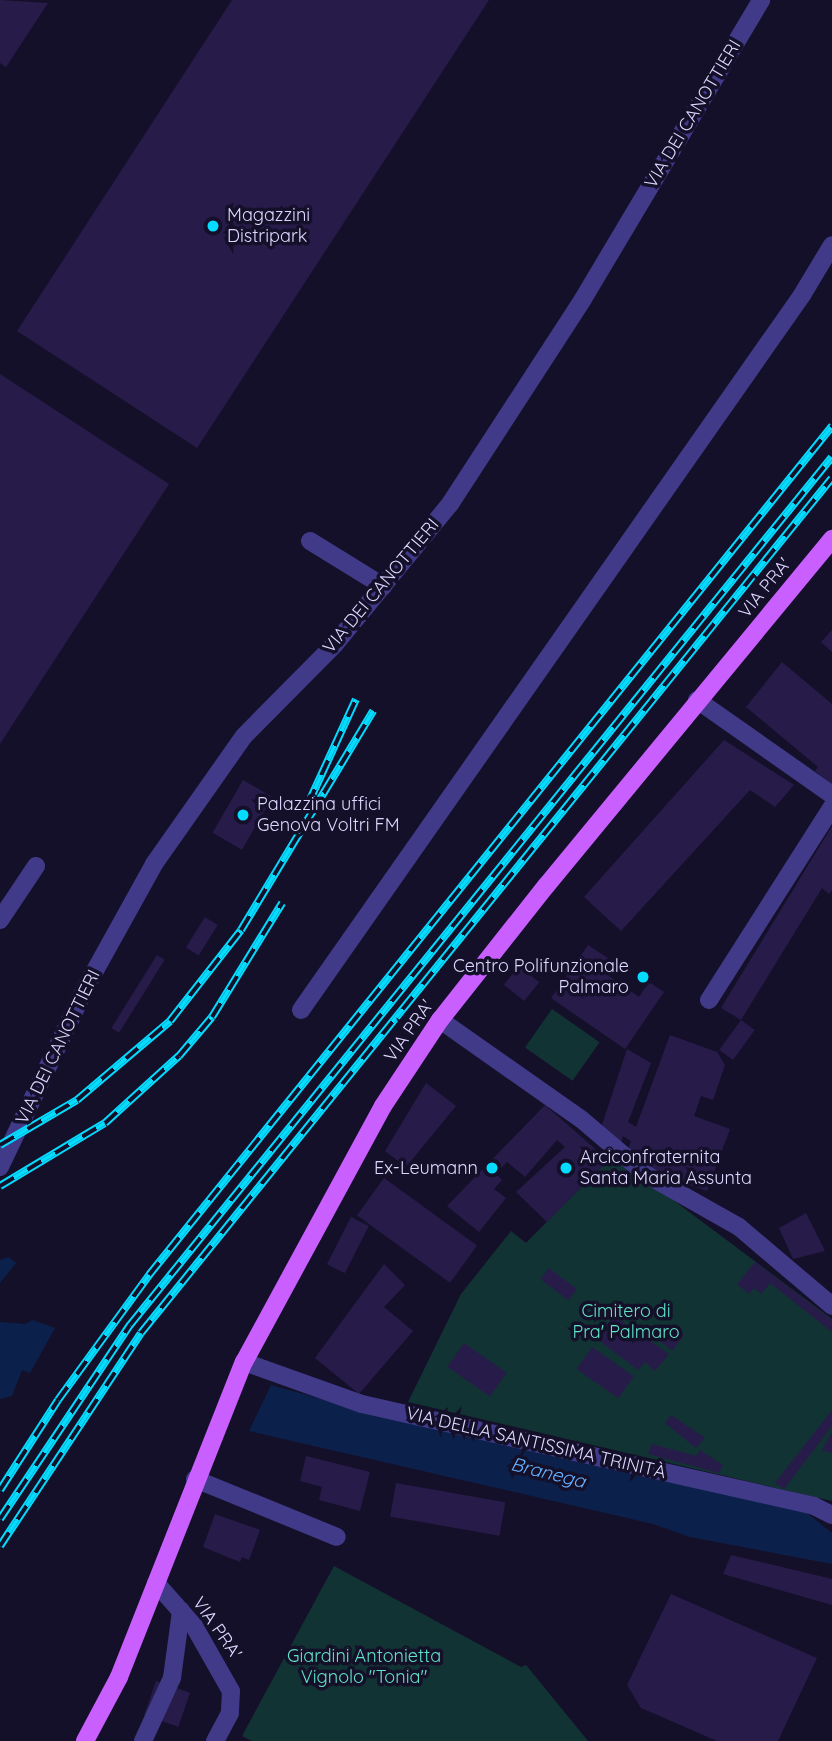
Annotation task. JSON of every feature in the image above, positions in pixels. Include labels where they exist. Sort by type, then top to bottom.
[{"type":"main road","name":"VIA PRA'","points":[[85,1741],[119,1676],[242,1366],[360,1145],[440,1020],[697,700],[832,539]]},
{"type":"street","name":"VIA DEI CANOTTIERI","points":[[0,1167],[87,985],[153,864],[244,736],[335,644],[443,513],[502,425],[761,0]]},
{"type":"street","points":[[301,1010],[802,295],[832,245]]},
{"type":"street","points":[[310,541],[383,586]]},
{"type":"street","points":[[697,700],[832,795]]},
{"type":"street","points":[[709,1000],[832,807]]},
{"type":"street","points":[[0,920],[36,866]]},
{"type":"street","points":[[440,1020],[581,1119],[619,1154],[739,1227],[785,1270],[832,1306]]},
{"type":"street","name":"VIA DELLA SANTISSIMA TRINITÀ","points":[[242,1366],[362,1404],[831,1514]]},
{"type":"street","points":[[195,1479],[337,1537]]},
{"type":"street","name":"VIA PRA'","points":[[156,1583],[181,1611],[222,1669],[231,1691],[224,1739]]},
{"type":"street","points":[[143,1741],[172,1678],[181,1611]]},
{"type":"green space","points":[[552,1009],[600,1042],[573,1081],[525,1048]]},
{"type":"green space","name":"Cimitero di Pra' Palmaro","points":[[613,1155],[832,1319],[832,1501],[408,1402],[461,1294],[511,1231],[526,1243]]},
{"type":"green space","name":"Giardini Antonietta Vignolo \"Tonia\"","points":[[334,1566],[521,1667],[526,1665],[588,1741],[252,1741],[242,1736]]},
{"type":"water","points":[[9,1257],[16,1263],[0,1283],[0,1260]]},
{"type":"water","points":[[32,1320],[55,1328],[30,1373],[22,1370],[12,1396],[0,1399],[0,1322],[25,1324]]},
{"type":"water","name":"Branega","points":[[271,1385],[364,1411],[807,1513],[832,1533],[832,1564],[690,1537],[653,1524],[249,1431]]},
{"type":"building","points":[[0,0],[48,3],[6,67],[0,63]]},
{"type":"building","name":"Magazzini Distripark","points":[[232,0],[489,0],[197,448],[17,331]]},
{"type":"building","points":[[0,374],[169,484],[0,744]]},
{"type":"building","points":[[832,630],[832,652],[821,642]]},
{"type":"building","points":[[782,662],[832,704],[832,785],[815,771],[818,767],[746,707]]},
{"type":"building","points":[[724,740],[794,785],[775,807],[750,790],[621,931],[584,897]]},
{"type":"building","name":"Palazzina uffici Genova Voltri FM","points":[[243,780],[272,797],[242,850],[212,833]]},
{"type":"building","points":[[832,826],[832,890],[829,894],[822,888],[741,1020],[721,1008]]},
{"type":"building","points":[[205,917],[218,925],[199,955],[186,948]]},
{"type":"building","points":[[588,945],[617,964],[609,976],[639,997],[649,982],[664,992],[625,1049],[551,998]]},
{"type":"building","points":[[157,955],[165,960],[119,1033],[111,1028]]},
{"type":"building","points":[[519,966],[539,982],[524,1001],[504,985]]},
{"type":"building","points":[[741,1020],[755,1030],[733,1060],[719,1050]]},
{"type":"building","points":[[670,1035],[717,1052],[725,1065],[713,1100],[701,1096],[694,1116],[730,1129],[707,1191],[649,1171],[627,1153],[631,1141],[623,1136],[621,1143],[601,1128],[627,1049],[651,1063],[628,1122],[636,1127]]},
{"type":"building","points":[[426,1083],[456,1106],[406,1167],[385,1151]]},
{"type":"building","points":[[545,1105],[608,1160],[547,1222],[516,1192],[565,1147],[557,1140],[525,1177],[507,1162],[496,1174],[502,1180],[494,1189],[506,1198],[479,1232],[447,1206]]},
{"type":"building","points":[[384,1178],[477,1246],[450,1283],[357,1215]]},
{"type":"building","points":[[806,1213],[825,1251],[793,1259],[779,1228]]},
{"type":"building","points":[[351,1217],[369,1226],[345,1273],[327,1264]]},
{"type":"building","points":[[755,1262],[832,1320],[832,1332],[770,1283],[761,1294],[754,1288],[749,1294],[737,1284]]},
{"type":"building","points":[[384,1264],[405,1285],[384,1307],[413,1331],[359,1394],[315,1358]]},
{"type":"building","points":[[549,1268],[577,1289],[569,1300],[541,1279]]},
{"type":"building","points":[[614,1316],[669,1354],[655,1371],[645,1362],[638,1370],[597,1339]]},
{"type":"building","points":[[673,1326],[684,1334],[673,1350],[661,1342]]},
{"type":"building","points":[[464,1343],[507,1373],[490,1397],[447,1367]]},
{"type":"building","points":[[592,1347],[634,1376],[618,1398],[577,1369]]},
{"type":"building","points":[[832,1410],[832,1426],[784,1489],[775,1483]]},
{"type":"building","points":[[671,1415],[705,1438],[696,1448],[665,1423]]},
{"type":"building","points":[[832,1432],[832,1453],[822,1450]]},
{"type":"building","points":[[652,1444],[696,1456],[700,1450],[723,1465],[719,1473],[648,1454]]},
{"type":"building","points":[[306,1456],[370,1472],[360,1511],[319,1500],[322,1487],[300,1481]]},
{"type":"building","points":[[396,1483],[505,1502],[499,1536],[390,1516]]},
{"type":"building","points":[[215,1514],[260,1530],[249,1560],[242,1557],[240,1562],[203,1547]]},
{"type":"building","points":[[731,1555],[832,1579],[832,1605],[723,1574]]},
{"type":"building","points":[[671,1594],[817,1658],[778,1741],[717,1741],[641,1708],[627,1685]]},
{"type":"building","points":[[156,1681],[190,1693],[178,1727],[144,1715]]},
{"type":"railway","points":[[0,1490],[58,1400],[149,1275],[832,426]]},
{"type":"railway","points":[[0,1519],[130,1325],[832,457]]},
{"type":"railway","points":[[0,1546],[141,1333],[832,478]]},
{"type":"railway","points":[[308,804],[356,699]]},
{"type":"railway","points":[[0,1145],[77,1100],[170,1021],[241,930],[373,711]]},
{"type":"railway","points":[[0,1186],[105,1123],[179,1056],[212,1017],[282,903]]},
{"type":"place","name":"Magazzini Distripark","points":[[213,226]]},
{"type":"place","name":"Palazzina uffici Genova Voltri FM","points":[[243,815]]},
{"type":"place","name":"Centro Polifunzionale Palmaro","points":[[643,977]]},
{"type":"place","name":"Ex-Leumann","points":[[492,1168]]},
{"type":"place","name":"Arciconfraternita Santa Maria Assunta","points":[[566,1168]]}]
